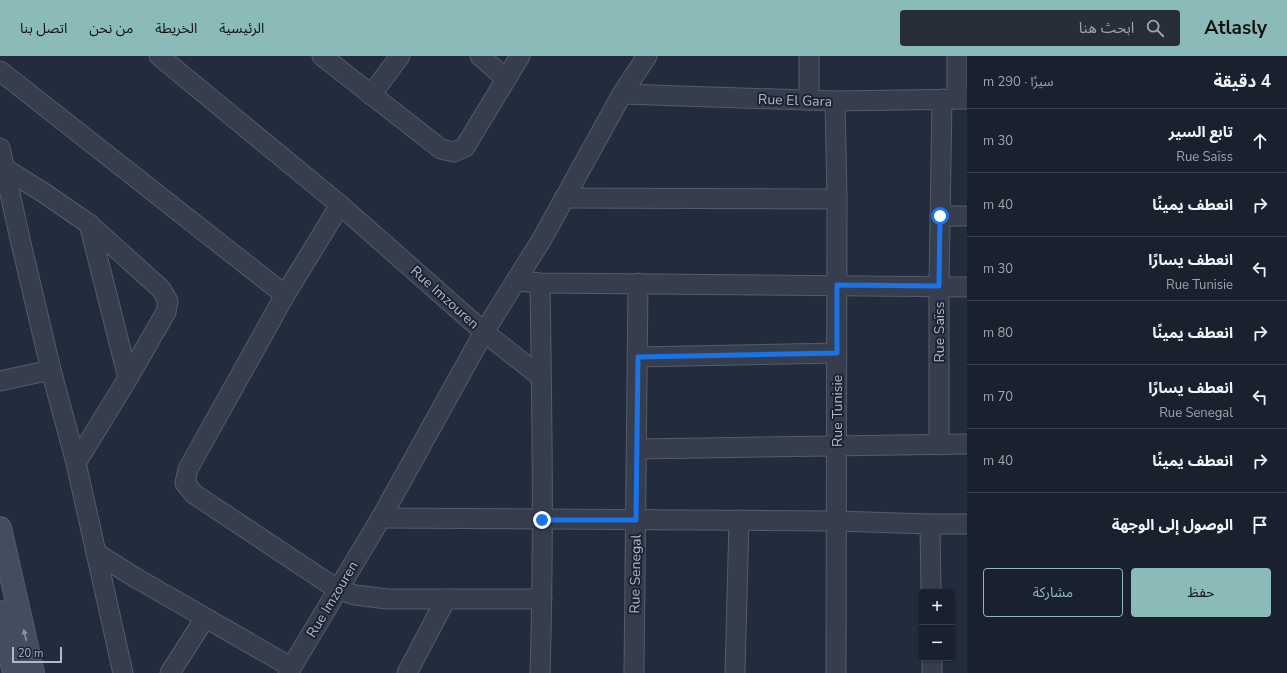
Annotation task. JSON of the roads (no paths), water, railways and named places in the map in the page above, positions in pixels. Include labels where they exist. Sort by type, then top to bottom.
[{"type":"street","name":"Rue Imzouren","points":[[159,56],[340,205],[484,332],[381,518],[289,670]]},
{"type":"street","points":[[322,56],[441,149],[454,152],[465,146],[520,56]]},
{"type":"street","points":[[371,95],[400,56]]},
{"type":"street","points":[[480,56],[506,79]]},
{"type":"street","points":[[542,377],[484,332],[542,239],[622,94],[647,56]]},
{"type":"street","points":[[809,56],[809,100]]},
{"type":"street","name":"Rue Saïss","points":[[939,446],[940,216],[955,99],[957,56]]},
{"type":"street","points":[[0,71],[285,294]]},
{"type":"street","name":"Rue El Gara","points":[[622,94],[835,101],[955,99]]},
{"type":"street","name":"Rue Tunisie","points":[[835,101],[837,199],[836,673]]},
{"type":"street","points":[[0,148],[51,370],[76,463],[123,673]]},
{"type":"street","points":[[4,168],[89,224],[161,289],[168,301],[166,312],[76,463]]},
{"type":"street","points":[[564,198],[837,199]]},
{"type":"street","points":[[340,205],[285,294],[188,469],[185,483],[194,494],[337,589],[355,595],[387,599],[542,599]]},
{"type":"street","points":[[940,216],[967,216]]},
{"type":"street","points":[[89,224],[128,378]]},
{"type":"street","points":[[516,281],[540,283],[967,286]]},
{"type":"street","points":[[540,283],[542,377],[542,599],[540,673]]},
{"type":"street","name":"Rue Senegal","points":[[634,673],[638,283]]},
{"type":"street","points":[[638,357],[837,353]]},
{"type":"street","points":[[0,381],[51,370]]},
{"type":"street","points":[[636,449],[939,446],[967,444]]},
{"type":"street","points":[[381,518],[739,520],[967,524]]},
{"type":"street","points":[[735,673],[739,520]]},
{"type":"street","points":[[930,524],[931,589]]},
{"type":"street","points":[[0,528],[34,673]]},
{"type":"street","points":[[96,553],[289,670]]},
{"type":"street","points":[[407,673],[446,599]]},
{"type":"street","points":[[0,612],[14,673]]},
{"type":"street","points":[[170,673],[205,618]]},
{"type":"street","points":[[932,661],[932,673]]}]
